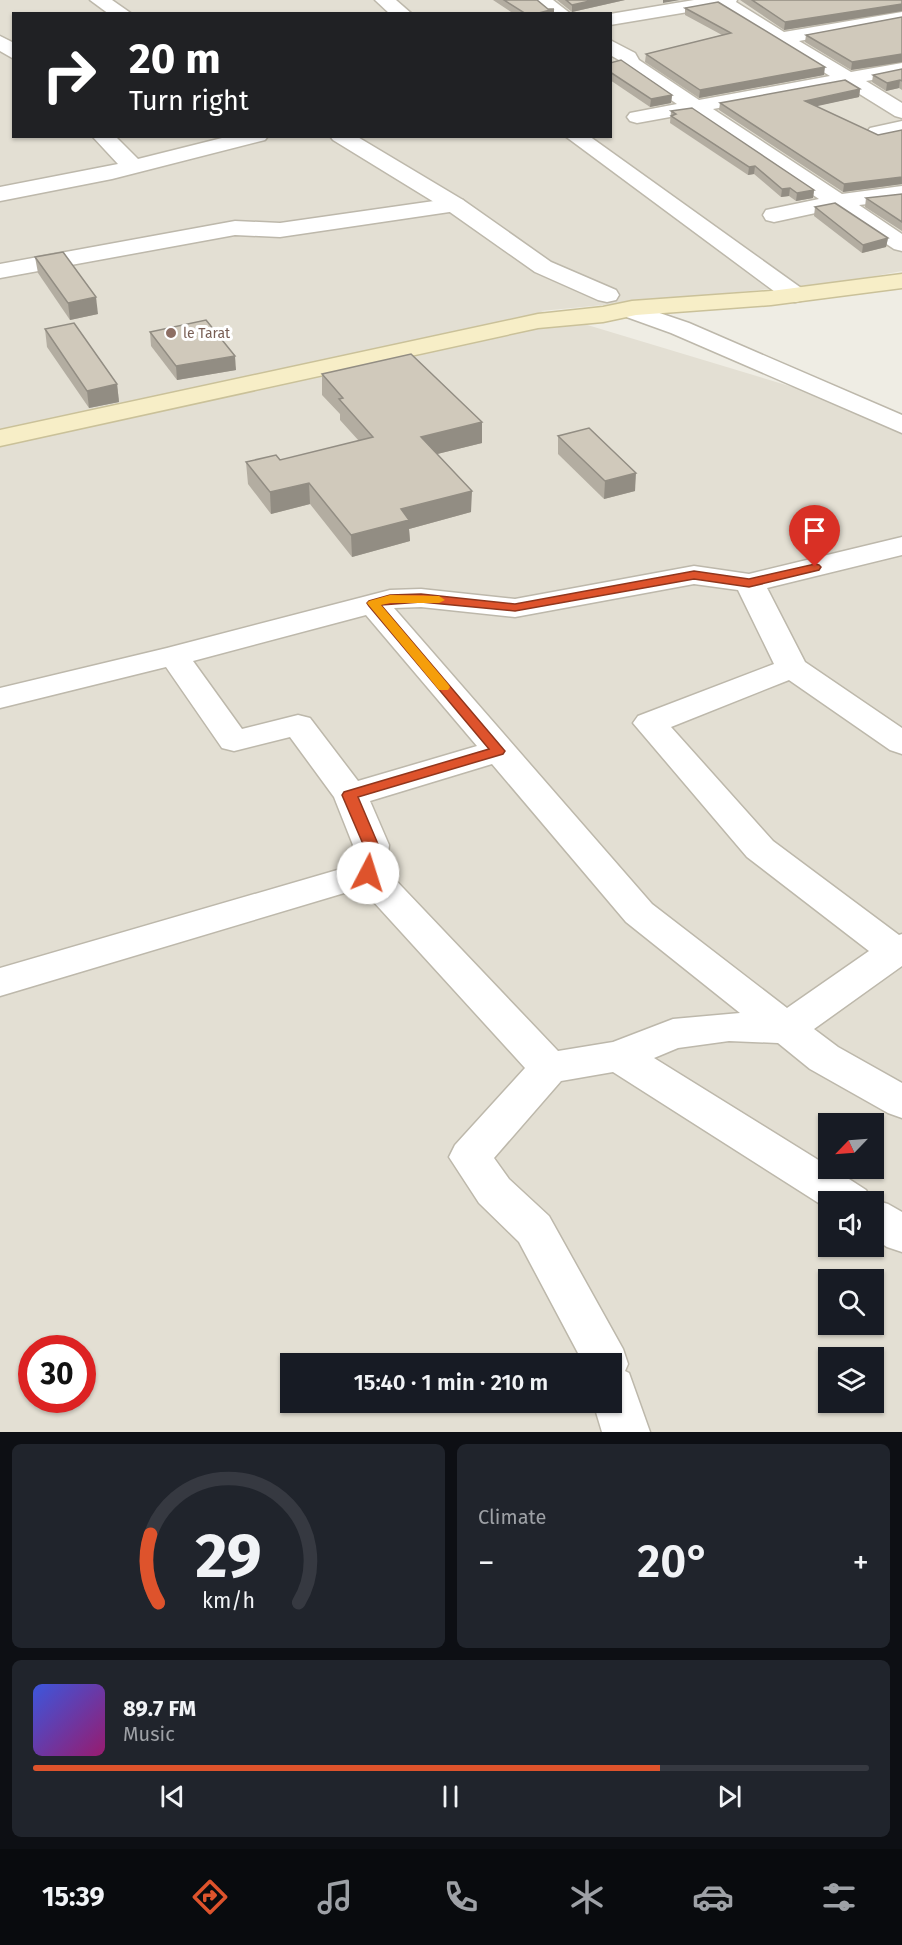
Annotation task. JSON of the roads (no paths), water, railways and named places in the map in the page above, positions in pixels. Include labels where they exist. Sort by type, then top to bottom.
[{"type":"main road","points":[[0,438],[611,305],[771,298],[902,281]]},
{"type":"street","points":[[99,0],[120,12]]},
{"type":"street","points":[[384,0],[400,12]]},
{"type":"street","points":[[541,0],[559,12]]},
{"type":"street","points":[[612,19],[722,0],[902,112]]},
{"type":"street","points":[[781,38],[892,11]]},
{"type":"street","points":[[612,47],[628,57],[630,63],[902,244]]},
{"type":"street","points":[[637,117],[902,69]]},
{"type":"street","points":[[877,132],[902,127]]},
{"type":"street","points":[[104,138],[134,167]]},
{"type":"street","points":[[0,194],[134,167],[250,138]]},
{"type":"street","points":[[343,138],[455,205],[531,258],[546,276],[611,305],[706,340],[902,425]]},
{"type":"street","points":[[577,138],[795,295]]},
{"type":"street","points":[[774,215],[839,201],[902,193]]},
{"type":"street","points":[[4,264],[235,228],[280,230],[455,205]]},
{"type":"street","points":[[0,698],[174,657],[390,599],[421,598],[515,608],[694,575],[749,583],[902,546]]},
{"type":"street","points":[[749,583],[792,668],[902,743]]},
{"type":"street","points":[[373,603],[639,913],[824,1058],[902,1102]]},
{"type":"street","points":[[174,657],[234,741],[298,725],[350,795],[371,844],[368,873],[549,1068]]},
{"type":"street","points":[[601,1353],[534,1229],[494,1191],[470,1157],[549,1068],[619,1056],[673,1034],[729,1027],[785,1029],[899,949],[760,849],[650,723],[792,668]]},
{"type":"street","points":[[350,795],[498,751]]},
{"type":"street","points":[[0,982],[368,873]]},
{"type":"street","points":[[619,1056],[833,1191]]},
{"type":"street","points":[[884,1223],[902,1234]]},
{"type":"street","points":[[620,1413],[626,1432]]},
{"type":"place","name":"le Tarat","points":[[171,333]]}]
